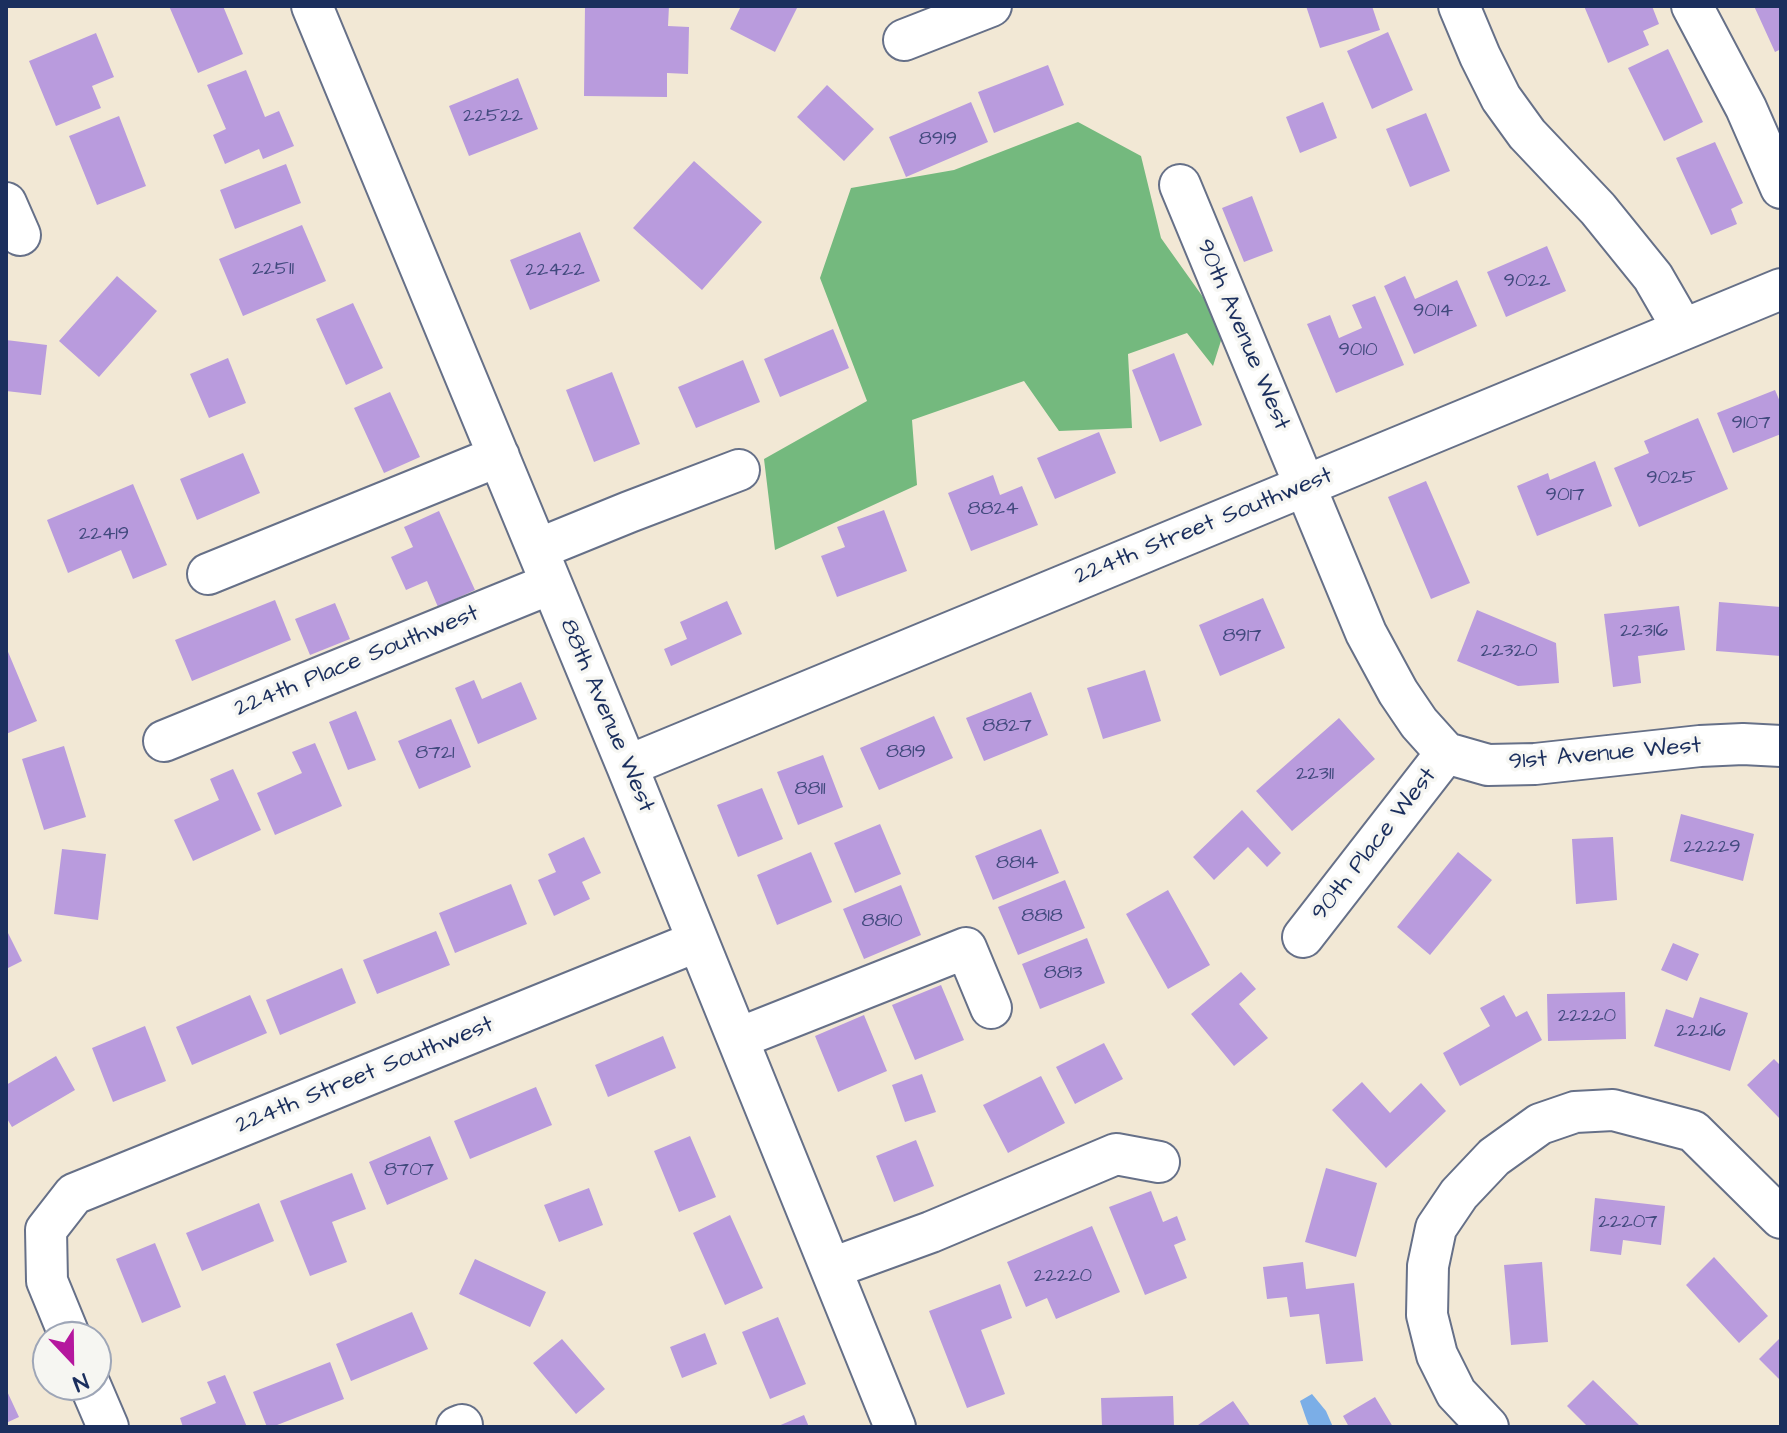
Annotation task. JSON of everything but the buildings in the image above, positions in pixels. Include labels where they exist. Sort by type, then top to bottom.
[{"type":"street","name":"88th Avenue West","points":[[312,6],[739,1038],[895,1427]]},
{"type":"street","points":[[904,40],[991,6]]},
{"type":"street","points":[[1459,6],[1501,98],[1527,134],[1598,209],[1653,277],[1683,329]]},
{"type":"street","points":[[1692,6],[1746,108],[1781,188]]},
{"type":"street","name":"90th Avenue West","points":[[1180,185],[1305,486]]},
{"type":"street","name":"224th Street Southwest","points":[[627,766],[1781,289]]},
{"type":"street","points":[[208,574],[499,456]]},
{"type":"street","name":"224th Place Southwest","points":[[164,741],[544,566],[629,512],[739,470]]},
{"type":"street","points":[[1305,486],[1376,653],[1419,723],[1446,753]]},
{"type":"street","name":"91st Avenue West","points":[[1446,753],[1488,765],[1535,764],[1700,746],[1781,746]]},
{"type":"street","name":"90th Place West","points":[[1303,937],[1446,753]]},
{"type":"street","name":"224th Street Southwest","points":[[63,1321],[47,1281],[46,1230],[74,1194],[698,941]]},
{"type":"street","points":[[739,1038],[966,948],[991,1008]]},
{"type":"street","points":[[1488,1427],[1456,1393],[1437,1355],[1427,1315],[1428,1266],[1436,1228],[1459,1194],[1494,1157],[1528,1132],[1540,1124],[1575,1112],[1613,1110],[1693,1131],[1781,1218]]},
{"type":"street","points":[[832,1268],[957,1222],[1116,1154],[1159,1162]]},
{"type":"street","points":[[97,1401],[108,1427]]},
{"type":"green space","points":[[1078,122],[1141,156],[1161,238],[1225,328],[1213,366],[1187,333],[1128,354],[1132,428],[1059,431],[1024,381],[912,420],[917,485],[775,550],[764,459],[867,401],[820,278],[851,188],[954,170]]},
{"type":"water","points":[[1312,1394],[1326,1411],[1333,1427],[1311,1427],[1308,1424],[1300,1401]]}]
